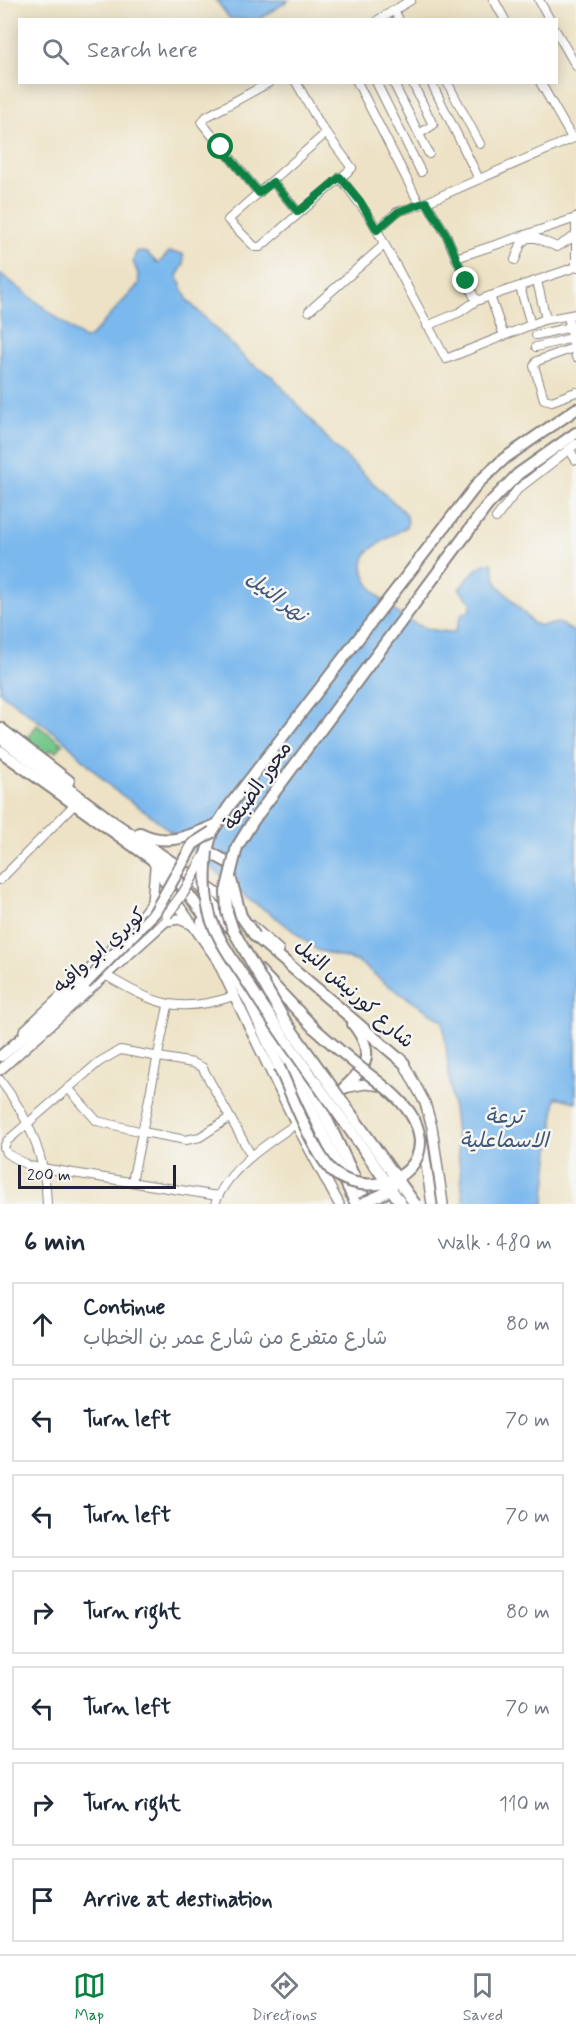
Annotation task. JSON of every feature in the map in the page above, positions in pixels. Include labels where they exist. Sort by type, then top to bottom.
[{"type":"highway","name":"محور الضبعة","points":[[214,828],[474,488],[505,458],[576,409]]},
{"type":"highway","name":"محور الضبعة","points":[[415,1204],[285,1021],[229,918],[226,892],[231,864],[253,821],[488,506],[518,474],[576,433]]},
{"type":"highway","points":[[0,728],[117,817],[149,837],[174,841],[214,828]]},
{"type":"highway","name":"شارع كورنيش النيل","points":[[0,738],[116,824],[195,878],[220,912],[293,1046],[367,1204]]},
{"type":"highway","points":[[0,751],[167,870],[192,898],[239,966],[293,1071],[356,1204]]},
{"type":"highway","points":[[214,828],[207,851],[205,879],[207,903],[214,926],[273,1023],[401,1204]]},
{"type":"highway","points":[[0,1056],[85,984],[155,912],[193,844],[214,828]]},
{"type":"highway","points":[[207,851],[231,864],[233,892],[255,936],[404,1063]]},
{"type":"highway","points":[[167,870],[171,881],[190,905],[229,965],[320,1153],[335,1174],[366,1187],[395,1183]]},
{"type":"highway","points":[[257,967],[314,1028],[385,1086],[410,1113],[420,1134],[419,1153],[410,1172],[383,1194],[361,1204]]},
{"type":"highway","points":[[337,1005],[362,1035],[366,1048],[366,1061],[361,1072],[344,1088]]},
{"type":"main road","name":"كوبري ابو وافيه","points":[[0,1064],[167,915],[184,892],[207,851]]},
{"type":"main road","points":[[153,862],[192,925],[216,958],[296,1124],[339,1204]]},
{"type":"main road","points":[[0,1056],[31,1023],[128,934],[145,914],[155,894],[153,862]]},
{"type":"main road","name":"شارع كورنيش النيل","points":[[195,878],[225,899],[249,923],[395,1050],[425,1103],[432,1127],[443,1204]]},
{"type":"main road","points":[[0,1070],[166,921],[179,919],[192,925]]},
{"type":"main road","points":[[318,1102],[344,1088],[365,1084],[382,1085],[398,1095],[408,1104],[424,1143],[432,1204]]},
{"type":"street","points":[[381,18],[411,0]]},
{"type":"street","points":[[494,0],[504,18]]},
{"type":"street","points":[[539,0],[549,18]]},
{"type":"street","points":[[394,10],[398,18]]},
{"type":"street","points":[[558,34],[576,66]]},
{"type":"street","points":[[259,193],[202,123],[204,119],[266,84]]},
{"type":"street","points":[[297,84],[326,134],[352,167],[260,247],[255,247],[228,221],[326,134]]},
{"type":"street","points":[[358,84],[423,203],[446,234],[476,301]]},
{"type":"street","points":[[377,84],[421,172]]},
{"type":"street","points":[[394,84],[429,154]]},
{"type":"street","points":[[413,84],[434,125],[419,134]]},
{"type":"street","points":[[432,84],[479,179]]},
{"type":"street","points":[[448,84],[480,144]]},
{"type":"street","points":[[377,230],[398,212],[574,138],[541,84]]},
{"type":"street","points":[[340,177],[360,201],[377,230],[443,357],[447,360],[546,319],[572,315],[572,338],[576,357]]},
{"type":"street","points":[[273,182],[298,212]]},
{"type":"street","points":[[427,326],[460,312],[476,301],[576,267],[576,217],[456,258]]},
{"type":"street","points":[[515,260],[521,244],[527,238],[536,238],[557,247],[575,236]]},
{"type":"street","points":[[309,311],[384,245]]},
{"type":"street","points":[[537,281],[546,319]]},
{"type":"street","points":[[520,287],[531,325]]},
{"type":"street","points":[[490,296],[504,336]]},
{"type":"street","points":[[536,335],[573,327]]},
{"type":"street","points":[[536,347],[572,338]]},
{"type":"street","points":[[575,348],[537,361],[534,366],[544,399],[557,400],[576,392]]},
{"type":"street","points":[[496,518],[518,489],[572,446],[576,460]]},
{"type":"street","points":[[0,879],[74,805]]},
{"type":"street","points":[[105,975],[137,994],[168,1006],[201,1005],[234,996]]},
{"type":"street","points":[[132,1182],[168,1006]]},
{"type":"street","points":[[218,1196],[43,1168],[20,1163],[4,1150],[7,1141],[115,1050],[156,1056],[202,1067],[251,1155]]},
{"type":"street","points":[[0,1080],[29,1123],[43,1168],[47,1204]]},
{"type":"street","points":[[68,1088],[97,1121],[143,1132],[186,1140],[200,1137],[229,1118]]},
{"type":"street","points":[[215,1204],[218,1196],[251,1155],[296,1124]]},
{"type":"green space","points":[[37,725],[63,744],[56,752],[51,749],[47,754],[53,759],[52,761],[25,742]]},
{"type":"water","points":[[216,0],[289,0],[262,18],[229,18]]},
{"type":"water","points":[[137,251],[147,253],[158,264],[169,252],[183,254],[184,264],[177,276],[188,301],[249,362],[273,377],[335,447],[406,514],[408,521],[406,527],[370,550],[363,563],[370,585],[387,605],[422,627],[455,632],[462,613],[469,612],[472,603],[459,589],[478,568],[492,563],[497,584],[533,623],[540,626],[559,623],[576,633],[576,1102],[556,1097],[544,1204],[464,1204],[443,1021],[386,984],[359,962],[317,950],[277,918],[248,899],[152,816],[113,789],[65,741],[0,692],[0,273],[84,339],[90,337],[139,284],[133,261]]},
{"type":"route","points":[[221,147],[259,193],[273,182],[298,212],[340,177],[354,192],[377,230],[398,212],[426,202],[446,234],[466,281]]},
{"type":"water label","name":"نهر النيل","points":[[276,597]]},
{"type":"water label","name":"ترعة الاسماعلية","points":[[504,1129]]}]
